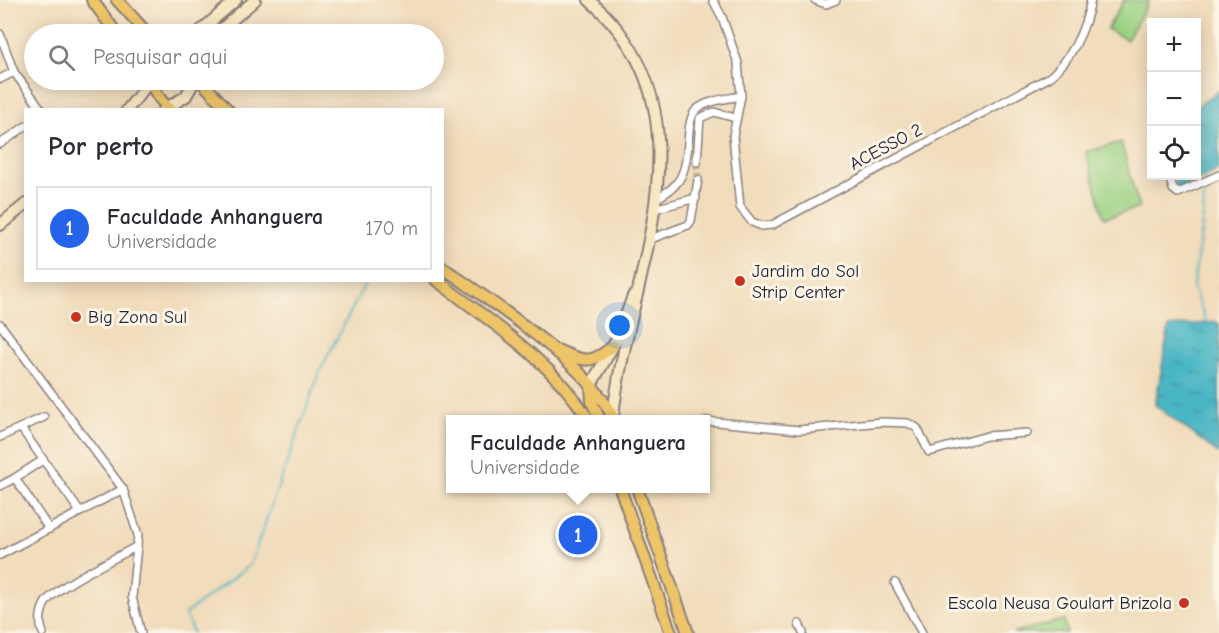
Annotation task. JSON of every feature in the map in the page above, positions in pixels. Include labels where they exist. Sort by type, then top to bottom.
[{"type":"main road","points":[[92,0],[110,24]]},
{"type":"main road","points":[[117,0],[139,24]]},
{"type":"main road","points":[[208,24],[236,0]]},
{"type":"main road","points":[[227,24],[255,0]]},
{"type":"main road","points":[[589,0],[615,26],[631,48],[652,91],[658,139],[655,204],[634,313],[618,376],[614,415]]},
{"type":"main road","points":[[129,108],[142,90]]},
{"type":"main road","points":[[156,90],[166,108]]},
{"type":"main road","points":[[168,108],[186,96],[190,90]]},
{"type":"main road","points":[[207,90],[226,108]]},
{"type":"main road","points":[[0,225],[24,206]]},
{"type":"main road","points":[[444,268],[549,347],[591,385],[612,415]]},
{"type":"main road","points":[[439,282],[532,353],[567,389],[585,415]]},
{"type":"main road","points":[[598,415],[592,402],[591,385],[613,346],[637,288]]},
{"type":"main road","points":[[549,347],[582,361],[598,359],[613,346]]},
{"type":"main road","points":[[622,493],[671,633]]},
{"type":"main road","points":[[638,493],[687,633]]},
{"type":"main road","points":[[629,512],[650,556],[655,558],[660,555]]},
{"type":"main road","points":[[656,589],[669,597],[687,633]]},
{"type":"street","points":[[655,204],[680,179],[690,150],[690,127],[695,111],[706,104],[741,96],[738,63],[722,17],[713,0]]},
{"type":"street","points":[[814,0],[826,4],[836,0]]},
{"type":"street","name":"ACESSO 2","points":[[741,96],[735,118],[734,136],[740,207],[752,222],[762,226],[772,225],[1050,77],[1064,65],[1075,48],[1091,0]]},
{"type":"street","points":[[0,34],[14,72],[24,86]]},
{"type":"street","points":[[0,78],[14,72]]},
{"type":"street","points":[[27,90],[41,108]]},
{"type":"street","points":[[697,162],[700,118],[714,112],[735,118]]},
{"type":"street","points":[[0,144],[24,127]]},
{"type":"street","points":[[1170,180],[1173,189],[1178,193],[1219,175]]},
{"type":"street","points":[[648,240],[688,225],[694,215],[698,180]]},
{"type":"street","points":[[655,204],[696,198]]},
{"type":"street","points":[[0,324],[123,489],[138,535],[132,597],[141,633]]},
{"type":"street","points":[[0,437],[45,417]]},
{"type":"street","points":[[710,421],[799,430],[881,422],[908,423],[917,428],[929,452],[987,436],[1027,433]]},
{"type":"street","points":[[21,428],[80,512]]},
{"type":"street","points":[[0,486],[43,460]]},
{"type":"street","points":[[15,478],[49,529]]},
{"type":"street","points":[[0,555],[123,489]]},
{"type":"street","points":[[44,633],[40,620],[46,602],[62,589],[137,546]]},
{"type":"street","points":[[895,583],[922,633]]},
{"type":"street","points":[[799,624],[803,633]]},
{"type":"green space","points":[[1124,0],[1149,1],[1127,40],[1107,29]]},
{"type":"green space","points":[[1121,142],[1139,208],[1104,218],[1086,152]]},
{"type":"green space","points":[[1064,620],[1067,633],[1014,633],[1014,632]]},
{"type":"water","points":[[1219,91],[1219,170],[1201,179],[1201,126],[1201,103]]},
{"type":"water","points":[[1175,180],[1198,180],[1177,190]]},
{"type":"water","points":[[1216,322],[1219,324],[1219,454],[1155,405],[1169,327]]},
{"type":"waterway","points":[[1205,174],[1203,216],[1193,287],[1207,324]]},
{"type":"waterway","points":[[193,633],[185,614],[250,565],[320,371],[366,282]]},
{"type":"tunnel","points":[[697,162],[698,180]]},
{"type":"place","name":"Jardim do Sol Strip Center","points":[[740,281]]},
{"type":"place","name":"Big Zona Sul","points":[[76,317]]},
{"type":"place","name":"Faculdade Anhanguera","points":[[578,535]]},
{"type":"place","name":"Escola Neusa Goulart Brizola","points":[[1184,603]]}]
